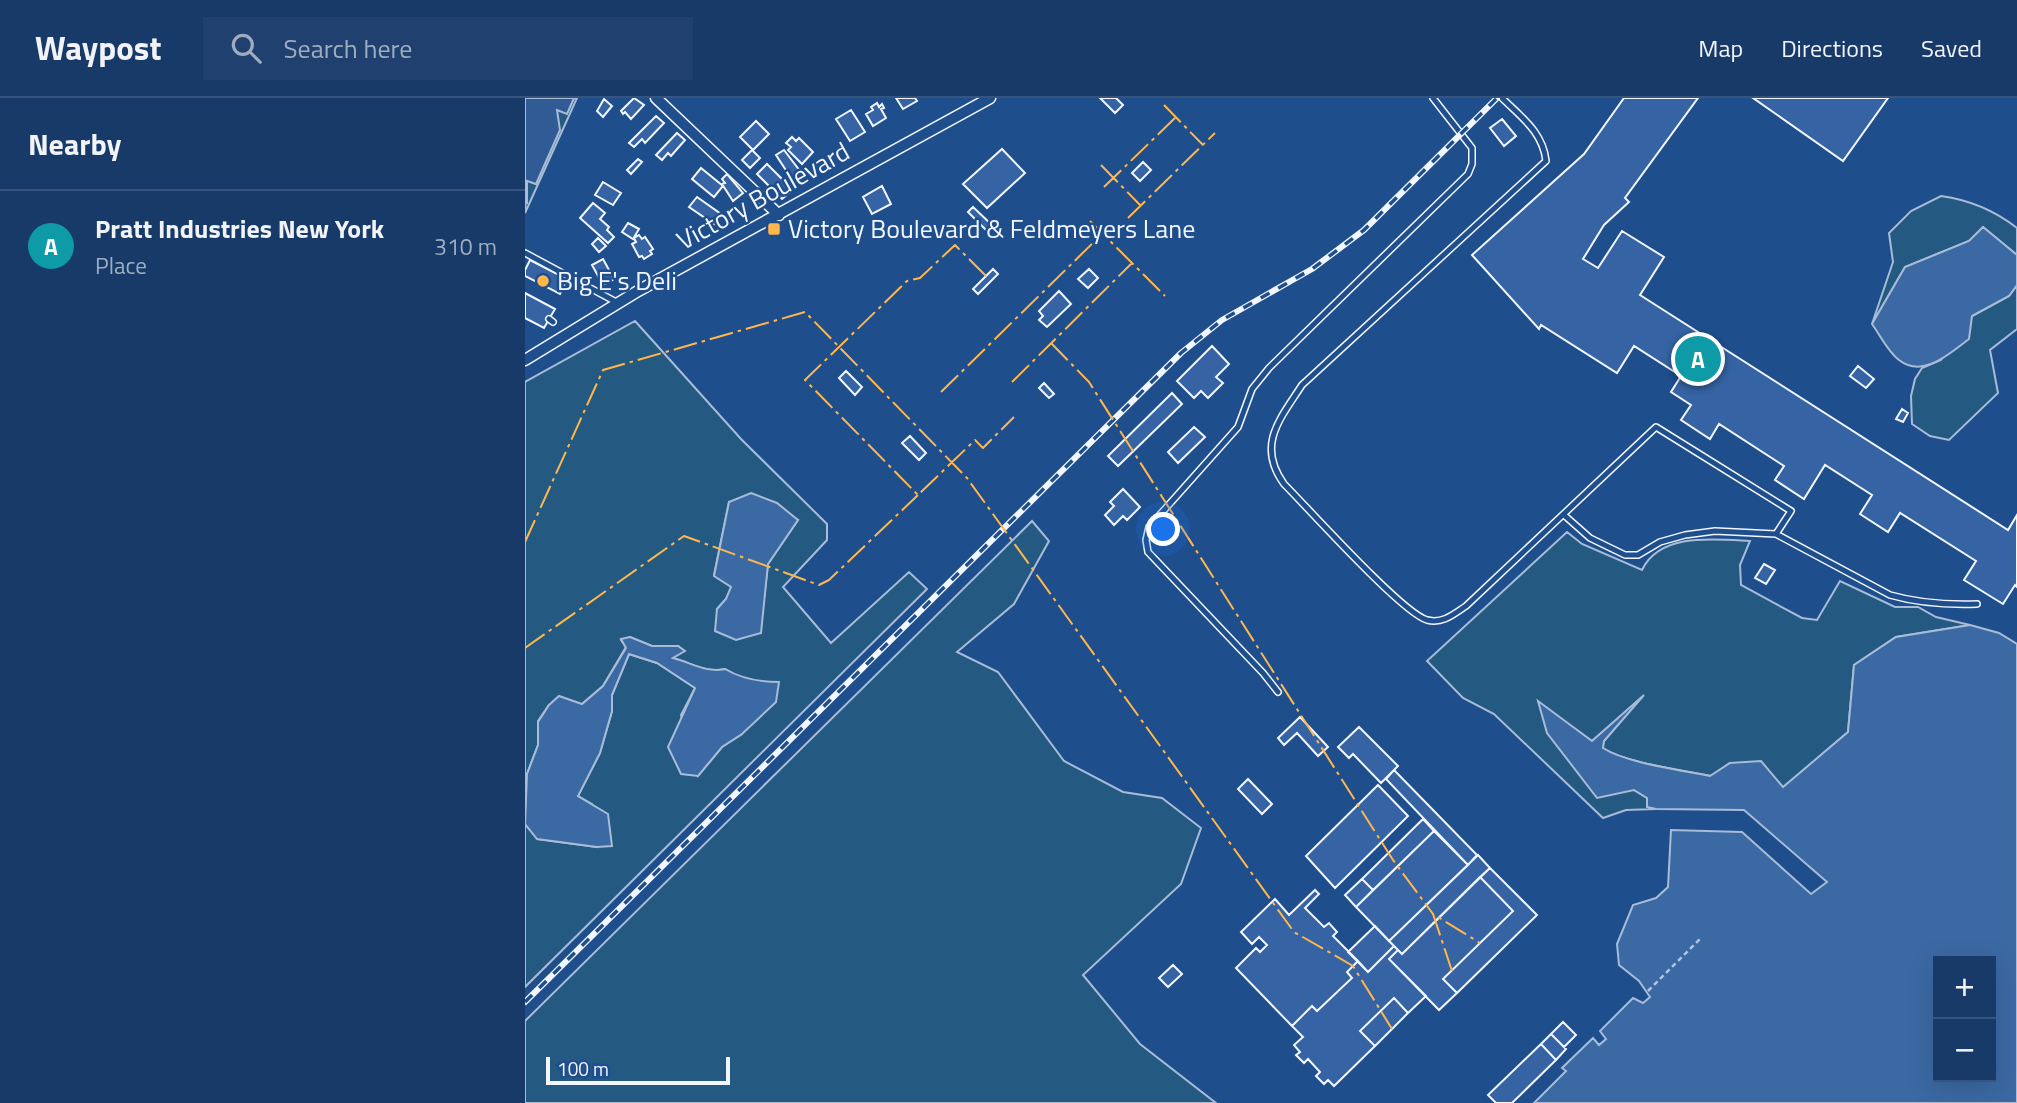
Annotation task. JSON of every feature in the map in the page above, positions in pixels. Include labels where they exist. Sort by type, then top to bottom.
[{"type":"street","points":[[656,98],[779,215]]},
{"type":"street","name":"Victory Boulevard","points":[[525,360],[618,303],[990,98]]},
{"type":"lane","points":[[1278,692],[1149,552],[1146,540],[1149,527],[1238,427],[1252,389],[1269,369],[1468,174],[1472,164],[1472,148],[1433,98]]},
{"type":"lane","points":[[1502,98],[1539,135],[1545,146],[1546,161],[1303,385],[1271,442],[1269,450],[1277,473],[1284,484],[1396,598],[1425,620],[1441,620],[1466,606],[1656,427],[1791,511],[1776,534]]},
{"type":"lane","points":[[525,253],[618,303]]},
{"type":"lane","points":[[1564,514],[1590,538],[1625,555],[1638,555],[1660,542],[1715,531],[1776,534],[1889,595],[1951,605],[1977,604]]},
{"type":"path","points":[[1648,991],[1702,937]]},
{"type":"shaded area","points":[[525,98],[574,98],[567,114],[557,110],[560,130],[536,184],[527,181],[527,203],[525,203]]},
{"type":"shaded area","points":[[574,98],[577,98],[525,213],[527,180],[536,184],[557,109],[567,113]]},
{"type":"shaded area","points":[[1941,196],[1981,207],[2017,228],[2017,255],[1983,227],[1969,241],[1905,267],[1872,324],[1893,262],[1889,233],[1911,211]]},
{"type":"shaded area","points":[[1983,227],[2017,255],[2017,285],[2009,296],[1972,316],[1969,339],[1945,357],[1917,367],[1899,360],[1872,324],[1905,267],[1969,241]]},
{"type":"shaded area","points":[[2017,285],[2017,329],[1990,350],[1998,393],[1949,440],[1930,436],[1912,424],[1911,396],[1915,379],[1922,368],[1941,360],[1972,316],[2009,296]]},
{"type":"shaded area","points":[[635,321],[741,439],[827,524],[827,540],[783,587],[831,643],[909,572],[927,589],[525,987],[525,824],[538,839],[597,847],[592,804],[578,796],[600,753],[612,711],[612,695],[629,654],[657,663],[695,688],[681,715],[698,776],[722,747],[742,734],[761,682],[739,677],[725,669],[705,669],[672,658],[678,646],[652,646],[630,637],[621,640],[626,647],[603,686],[582,704],[549,705],[538,721],[538,745],[527,774],[525,796],[525,382]],"holes":[[[729,502],[798,520],[768,564],[760,633],[717,609],[732,587],[714,575]]]},
{"type":"shaded area","points":[[751,493],[777,503],[798,520],[768,564],[761,633],[736,640],[715,631],[717,609],[726,599],[731,587],[714,576],[729,502]]},
{"type":"shaded area","points":[[1032,521],[1049,541],[1014,604],[957,652],[998,672],[1064,761],[1123,792],[1162,798],[1201,828],[1181,884],[1083,975],[1140,1044],[1216,1103],[525,1103],[525,1021]]},
{"type":"shaded area","points":[[1567,532],[1582,544],[1642,570],[1650,558],[1675,544],[1705,539],[1750,541],[1740,565],[1741,585],[1802,618],[1817,620],[1840,581],[1895,607],[1918,607],[1936,617],[1970,625],[1896,637],[1854,665],[1848,732],[1783,788],[1730,763],[1711,776],[1640,762],[1602,748],[1604,741],[1638,701],[1592,741],[1575,729],[1634,790],[1647,798],[1647,807],[1656,809],[1626,810],[1603,818],[1494,714],[1463,698],[1427,661]]},
{"type":"shaded area","points":[[1970,625],[1999,633],[2017,644],[2017,1103],[1534,1103],[1566,1071],[1562,1068],[1593,1038],[1599,1045],[1606,1039],[1600,1031],[1633,998],[1643,1003],[1650,997],[1639,981],[1619,965],[1617,944],[1633,905],[1656,898],[1668,887],[1671,830],[1742,832],[1811,894],[1827,882],[1744,810],[1656,809],[1647,807],[1647,798],[1634,790],[1597,798],[1547,733],[1538,701],[1592,741],[1644,695],[1604,741],[1603,748],[1639,762],[1710,776],[1730,763],[1761,761],[1783,787],[1848,732],[1854,665],[1896,637]]},
{"type":"shaded area","points":[[630,637],[652,646],[678,646],[685,651],[673,658],[699,667],[725,669],[751,679],[779,682],[776,702],[742,734],[722,747],[698,776],[681,774],[668,747],[695,688],[657,663],[629,654],[612,695],[612,711],[600,753],[578,796],[608,814],[612,846],[597,847],[537,839],[525,824],[527,774],[538,745],[538,722],[549,705],[559,696],[582,704],[603,686],[626,648],[621,639]]},
{"type":"building","points":[[634,98],[644,105],[631,119],[621,111]]},
{"type":"building","points":[[896,98],[915,98],[917,101],[903,109]]},
{"type":"building","points":[[1100,98],[1116,98],[1123,105],[1115,113]]},
{"type":"building","points":[[1624,98],[1698,98],[1625,198],[1629,202],[1604,225],[1583,259],[1598,268],[1622,231],[1664,257],[1640,295],[2008,530],[2017,515],[2017,587],[2015,585],[2003,604],[1964,580],[1976,561],[1900,513],[1888,532],[1860,514],[1872,495],[1825,465],[1804,499],[1775,480],[1784,466],[1719,424],[1710,439],[1681,420],[1691,405],[1671,392],[1681,376],[1634,346],[1617,373],[1541,325],[1539,329],[1472,255],[1584,154]]},
{"type":"building","points":[[1753,98],[1888,98],[1843,161]]},
{"type":"building","points":[[604,99],[612,106],[603,117],[597,111]]},
{"type":"building","points":[[877,103],[879,107],[882,104],[884,108],[881,109],[886,118],[873,126],[866,114],[873,110],[871,107]]},
{"type":"building","points":[[851,110],[865,132],[850,141],[836,119]]},
{"type":"building","points":[[656,116],[664,123],[645,143],[642,139],[634,147],[629,143]]},
{"type":"building","points":[[1502,119],[1516,136],[1504,146],[1490,128]]},
{"type":"building","points":[[756,121],[769,134],[753,150],[740,137]]},
{"type":"building","points":[[677,133],[685,140],[671,156],[668,153],[662,160],[656,155]]},
{"type":"building","points":[[792,137],[796,141],[799,138],[813,152],[802,164],[788,150],[791,147],[786,143]]},
{"type":"building","points":[[1002,149],[1025,173],[987,208],[963,184]]},
{"type":"building","points":[[752,150],[760,158],[750,168],[742,160]]},
{"type":"building","points":[[784,150],[803,175],[793,181],[776,155]]},
{"type":"building","points":[[638,159],[642,162],[631,174],[627,170]]},
{"type":"building","points":[[1143,162],[1151,170],[1140,181],[1132,173]]},
{"type":"building","points":[[767,164],[793,190],[782,199],[757,174]]},
{"type":"building","points":[[701,168],[723,186],[714,197],[692,179]]},
{"type":"building","points":[[727,174],[743,193],[733,201],[722,184],[725,183],[722,179]]},
{"type":"building","points":[[603,182],[621,193],[613,205],[595,195]]},
{"type":"building","points":[[882,186],[891,204],[872,214],[863,197]]},
{"type":"building","points":[[697,197],[721,214],[714,224],[689,207]]},
{"type":"building","points":[[593,203],[605,213],[600,219],[609,227],[607,230],[614,237],[608,243],[580,218]]},
{"type":"building","points":[[973,207],[992,225],[987,231],[968,212]]},
{"type":"building","points":[[628,223],[639,229],[633,239],[622,232]]},
{"type":"building","points":[[639,235],[642,239],[645,237],[653,249],[650,251],[652,254],[644,259],[639,257],[632,244],[636,242],[634,238]]},
{"type":"building","points":[[598,238],[606,246],[599,252],[592,244]]},
{"type":"building","points":[[603,259],[614,279],[603,285],[592,265]]},
{"type":"building","points":[[530,260],[567,279],[560,294],[525,276]]},
{"type":"building","points":[[993,269],[998,274],[978,294],[973,289]]},
{"type":"building","points":[[1089,269],[1098,278],[1088,288],[1078,279]]},
{"type":"building","points":[[1059,291],[1071,304],[1047,327],[1039,320],[1043,316],[1039,311]]},
{"type":"building","points":[[525,293],[555,309],[544,328],[525,318]]},
{"type":"building","points":[[1212,346],[1229,364],[1216,377],[1223,383],[1208,398],[1201,391],[1194,398],[1177,381]]},
{"type":"building","points":[[1858,366],[1874,379],[1866,388],[1850,376]]},
{"type":"building","points":[[846,371],[862,387],[855,395],[839,378]]},
{"type":"building","points":[[1044,383],[1054,394],[1049,398],[1039,388]]},
{"type":"building","points":[[1172,393],[1182,404],[1118,466],[1108,456]]},
{"type":"building","points":[[1902,409],[1908,413],[1903,422],[1896,419]]},
{"type":"building","points":[[1194,427],[1205,437],[1178,463],[1168,452]]},
{"type":"building","points":[[910,436],[926,453],[919,460],[902,443]]},
{"type":"building","points":[[1123,489],[1140,507],[1127,520],[1123,516],[1114,525],[1105,515],[1114,506],[1110,502]]},
{"type":"building","points":[[1764,564],[1775,570],[1766,584],[1755,578]]},
{"type":"building","points":[[1300,717],[1328,747],[1318,756],[1297,733],[1284,745],[1278,738]]},
{"type":"building","points":[[1359,727],[1398,766],[1381,783],[1353,754],[1349,758],[1338,747]]},
{"type":"building","points":[[1394,770],[1477,855],[1468,865],[1386,779]]},
{"type":"building","points":[[1248,779],[1272,804],[1262,814],[1238,789]]},
{"type":"building","points":[[1378,785],[1408,816],[1335,888],[1306,856]]},
{"type":"building","points":[[1423,819],[1434,831],[1373,890],[1362,879]]},
{"type":"building","points":[[1434,831],[1468,865],[1389,941],[1356,907]]},
{"type":"building","points":[[1478,855],[1490,868],[1402,954],[1389,941]]},
{"type":"building","points":[[1490,868],[1537,915],[1457,993],[1443,979],[1513,911],[1480,877]]},
{"type":"building","points":[[1480,877],[1513,911],[1443,979],[1457,993],[1439,1010],[1389,959],[1398,950],[1402,954]]},
{"type":"building","points":[[1362,879],[1373,890],[1356,907],[1345,895]]},
{"type":"building","points":[[1315,890],[1319,894],[1305,908],[1324,927],[1329,923],[1337,932],[1333,936],[1358,961],[1347,972],[1352,978],[1317,1011],[1312,1006],[1292,1026],[1236,968],[1256,948],[1260,952],[1267,945],[1259,937],[1252,944],[1241,932],[1275,899],[1289,915]]},
{"type":"building","points":[[1375,926],[1394,946],[1368,972],[1348,952]]},
{"type":"building","points":[[1394,946],[1398,950],[1389,959],[1426,996],[1408,1013],[1394,998],[1360,1031],[1375,1046],[1334,1086],[1328,1080],[1324,1084],[1316,1076],[1320,1072],[1308,1059],[1304,1063],[1296,1055],[1300,1052],[1294,1045],[1303,1037],[1292,1026],[1312,1006],[1317,1011],[1352,978],[1347,972],[1358,961],[1368,972]]},
{"type":"building","points":[[1173,965],[1182,974],[1168,987],[1159,978]]},
{"type":"building","points":[[1394,998],[1408,1013],[1375,1046],[1360,1031]]},
{"type":"building","points":[[1563,1022],[1576,1035],[1564,1047],[1551,1034]]},
{"type":"building","points":[[1551,1034],[1566,1049],[1556,1060],[1541,1044]]},
{"type":"building","points":[[1541,1044],[1556,1060],[1512,1103],[1496,1103],[1488,1095]]},
{"type":"railway","points":[[525,1002],[1181,353],[1222,320],[1312,269],[1364,230],[1497,98]]},
{"type":"power","points":[[1164,105],[1203,145]]},
{"type":"power","points":[[1104,187],[1176,117]]},
{"type":"power","points":[[1128,218],[1215,133]]},
{"type":"power","points":[[1101,165],[1141,206]]},
{"type":"power","points":[[1090,221],[1165,296]]},
{"type":"power","points":[[941,392],[1103,233]]},
{"type":"power","points":[[986,276],[955,245],[920,278],[907,281],[805,380],[918,495],[975,440],[983,448],[1014,417]]},
{"type":"power","points":[[1012,382],[1132,263]]},
{"type":"power","points":[[525,542],[603,370],[805,312],[967,478],[1294,932],[1353,966],[1392,1029]]},
{"type":"power","points":[[1051,343],[1089,382],[1393,860],[1433,914]]},
{"type":"power","points":[[525,648],[684,536],[819,585],[829,580],[918,495]]},
{"type":"power","points":[[1452,971],[1433,914],[1480,943]]},
{"type":"place","name":"Victory Boulevard & Feldmeyers Lane","points":[[774,229]]},
{"type":"place","name":"Big E's Deli","points":[[543,281]]},
{"type":"place","name":"Pratt Industries New York","points":[[1698,359]]}]
